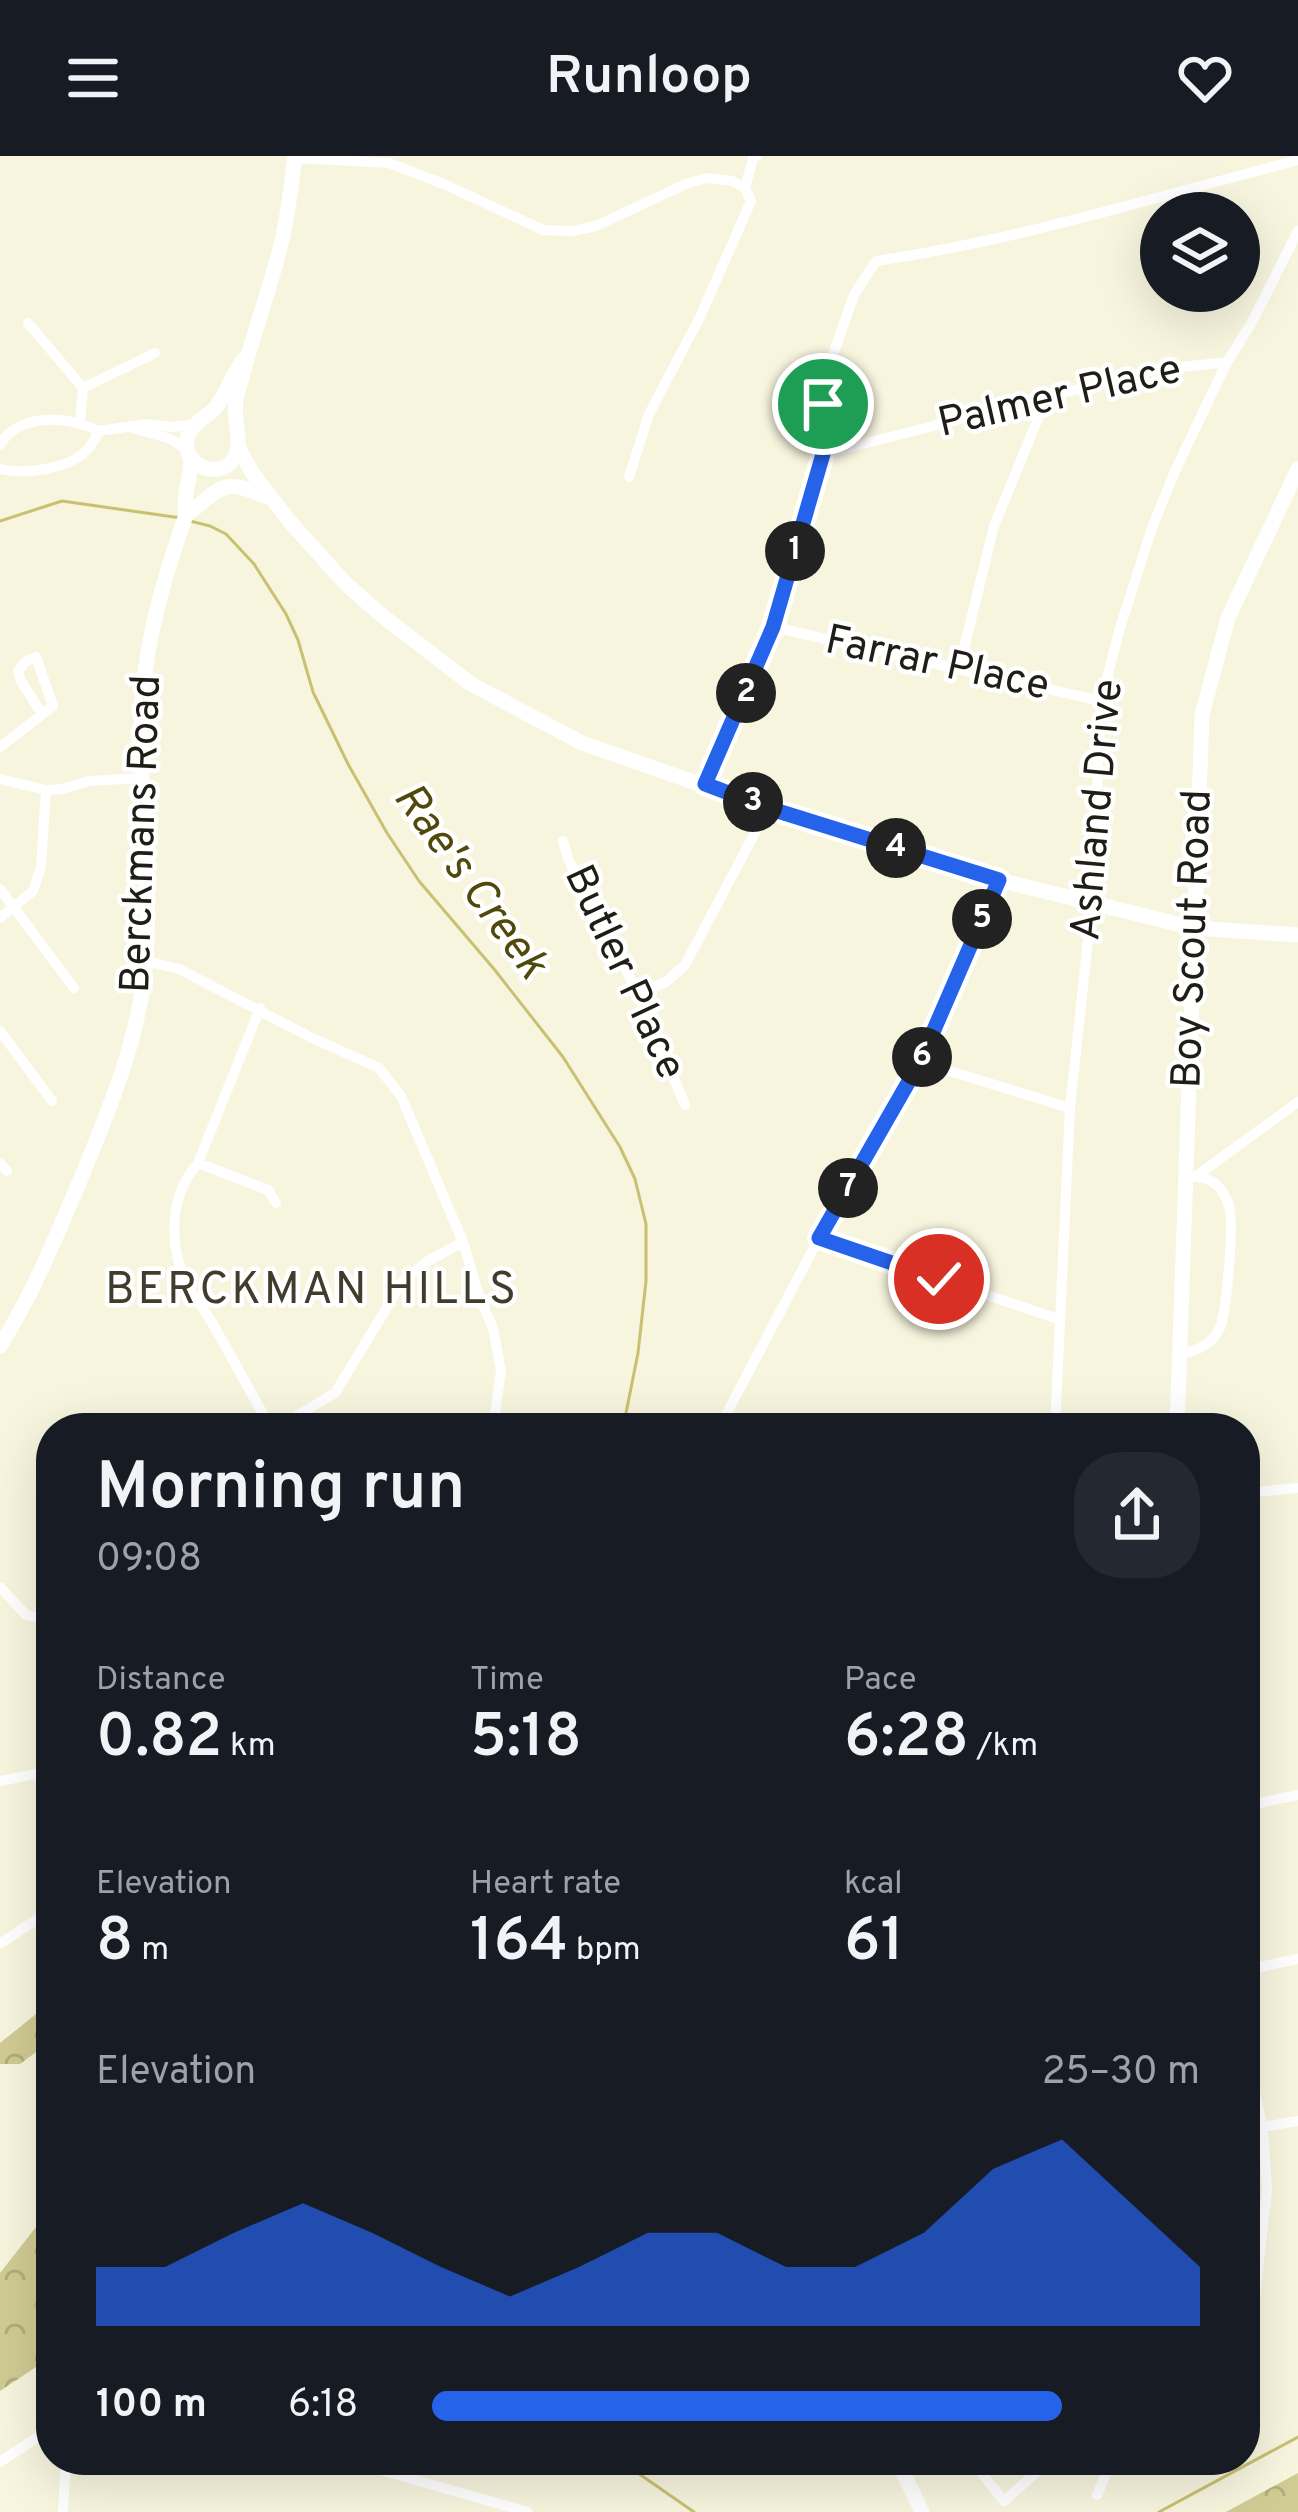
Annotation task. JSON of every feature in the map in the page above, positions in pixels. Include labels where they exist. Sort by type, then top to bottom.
[{"type":"street","points":[[745,188],[757,156]]},
{"type":"street","points":[[219,469],[234,459],[236,402],[282,241],[295,157],[389,163],[544,230],[596,226],[707,178],[745,188],[751,201],[700,317],[650,414],[629,477]]},
{"type":"street","points":[[705,784],[773,627],[823,454],[825,377],[854,295],[876,261],[1051,225],[1298,160]]},
{"type":"street","name":"Ashland Drive","points":[[1055,1413],[1070,1108],[1092,902],[1101,701],[1152,528],[1175,471],[1298,231]]},
{"type":"street","points":[[28,323],[83,388],[80,422]]},
{"type":"street","points":[[83,388],[155,352]]},
{"type":"street","points":[[189,454],[187,438],[222,399],[234,370],[245,358]]},
{"type":"street","name":"Palmer Place","points":[[823,454],[1154,370],[1227,362]]},
{"type":"street","points":[[959,669],[994,526],[1046,399]]},
{"type":"street","points":[[0,445],[22,424],[42,420],[80,422],[99,431],[219,419],[226,422],[270,499]]},
{"type":"street","points":[[130,427],[171,439],[202,468],[247,479],[346,584],[385,618],[471,683],[582,743],[768,808],[999,880],[1194,928],[1298,935]]},
{"type":"street","points":[[0,469],[67,464],[87,451],[99,431]]},
{"type":"street","name":"Berckmans Road","points":[[189,454],[190,483],[184,505],[190,512]]},
{"type":"street","name":"Berckmans Road","points":[[0,1346],[35,1285],[118,1085],[135,1030],[148,913],[141,778],[143,692],[170,562],[190,512],[219,469]]},
{"type":"street","name":"Boy Scout Road","points":[[1178,1413],[1190,1176],[1202,715],[1228,618],[1298,469]]},
{"type":"street","points":[[190,512],[214,491],[230,486],[270,499]]},
{"type":"street","name":"Farrar Place","points":[[773,627],[1101,701]]},
{"type":"street","points":[[0,747],[53,706],[36,657],[18,671],[42,714]]},
{"type":"street","points":[[0,779],[46,790],[141,778]]},
{"type":"street","points":[[0,918],[33,891],[41,867],[46,790]]},
{"type":"street","points":[[638,993],[667,982],[685,965],[768,808]]},
{"type":"street","name":"Butler Place","points":[[563,841],[638,993],[685,1105]]},
{"type":"street","points":[[727,1413],[819,1238],[920,1062],[999,880]]},
{"type":"street","points":[[0,889],[74,988]]},
{"type":"street","points":[[146,961],[179,969],[380,1068],[401,1096],[493,1328],[501,1371],[495,1413]]},
{"type":"street","points":[[260,1008],[198,1162],[186,1176],[172,1226],[189,1287],[265,1413]]},
{"type":"street","points":[[0,1031],[52,1101]]},
{"type":"street","points":[[920,1062],[1070,1108]]},
{"type":"street","points":[[1190,1176],[1298,1102]]},
{"type":"street","points":[[198,1162],[268,1190],[276,1203]]},
{"type":"street","points":[[1180,1353],[1208,1344],[1220,1328],[1226,1307],[1230,1208],[1210,1179],[1190,1176]]},
{"type":"street","points":[[819,1238],[1058,1319]]},
{"type":"street","points":[[300,1413],[334,1393],[403,1281],[463,1243]]},
{"type":"street","points":[[1260,1492],[1298,1488]]},
{"type":"street","points":[[0,1588],[26,1615],[36,1617]]},
{"type":"street","points":[[0,1781],[36,1774]]},
{"type":"street","points":[[1260,1803],[1298,1795]]},
{"type":"street","points":[[1,1943],[36,1920]]},
{"type":"street","points":[[1260,1967],[1298,1960]]},
{"type":"street","points":[[1260,2114],[1267,2191],[1260,2252]]},
{"type":"street","points":[[1260,2128],[1298,2121]]},
{"type":"street","points":[[0,2462],[36,2438]]},
{"type":"street","points":[[63,2512],[65,2475]]},
{"type":"street","points":[[398,2475],[528,2512]]},
{"type":"street","points":[[904,2475],[922,2512]]},
{"type":"street","points":[[983,2475],[1004,2500],[1033,2475]]},
{"type":"street","points":[[1097,2495],[1106,2475]]},
{"type":"green space","points":[[36,2014],[36,2052],[20,2064],[0,2064],[0,2043]]},
{"type":"green space","points":[[36,2227],[36,2367],[0,2391],[0,2273]]},
{"type":"green space","points":[[1298,2473],[1298,2512],[1226,2512]]},
{"type":"waterway","name":"Rae's Creek","points":[[0,521],[62,501],[181,518]]},
{"type":"waterway","name":"Rae's Creek","points":[[190,521],[226,534],[254,564],[286,614],[313,692],[387,833],[419,881],[563,1057],[620,1147],[635,1179],[646,1224],[646,1281],[626,1413]]},
{"type":"waterway","name":"Rae's Creek","points":[[1260,2458],[1298,2437]]},
{"type":"waterway","name":"Rae's Creek","points":[[641,2475],[694,2512]]},
{"type":"waterway","name":"Rae's Creek","points":[[1159,2512],[1228,2475]]},
{"type":"district","name":"BERCKMAN HILLS","points":[[312,1291]]},
{"type":"route","points":[[823,404],[823,454],[773,627],[705,784],[999,880],[920,1062],[819,1238],[939,1279]]}]
